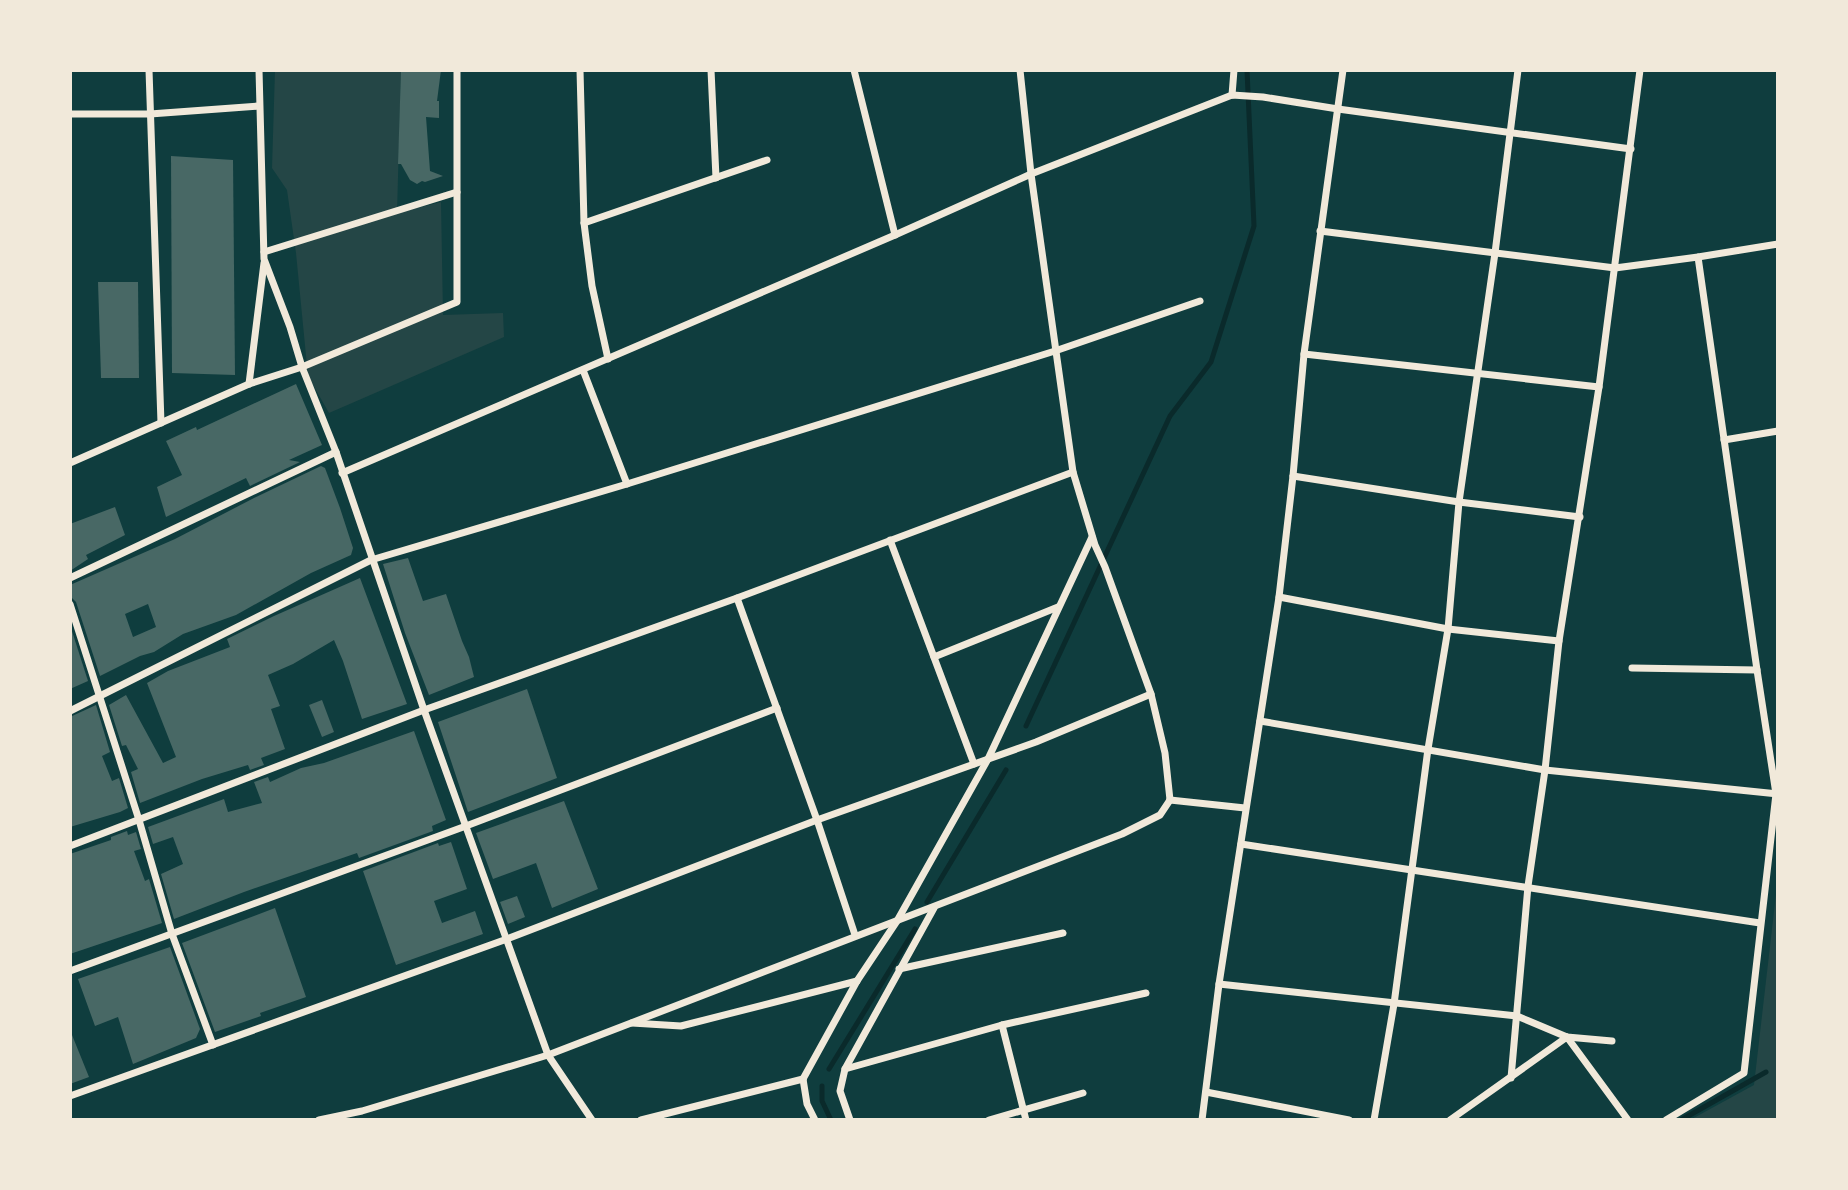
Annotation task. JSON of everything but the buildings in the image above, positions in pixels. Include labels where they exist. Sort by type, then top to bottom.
[{"type":"street","points":[[149,70],[161,423]]},
{"type":"street","points":[[249,384],[264,255],[259,70]]},
{"type":"street","points":[[70,463],[249,384],[302,367],[457,302],[457,70]]},
{"type":"street","points":[[580,70],[584,223],[592,286],[608,359]]},
{"type":"street","points":[[711,70],[716,178]]},
{"type":"street","points":[[854,70],[895,235]]},
{"type":"street","points":[[319,1120],[363,1116],[548,1055],[855,935],[934,908],[1122,834],[1160,815],[1170,800],[1165,753],[1151,694],[1094,541],[1073,472],[1031,174],[1020,70]]},
{"type":"street","points":[[1234,70],[1236,95]]},
{"type":"street","points":[[1202,1120],[1219,984],[1279,597],[1304,354],[1343,70]]},
{"type":"street","points":[[1374,1120],[1394,1004],[1410,870],[1448,629],[1459,502],[1518,70]]},
{"type":"street","points":[[1511,1078],[1528,886],[1559,641],[1599,387],[1640,70]]},
{"type":"street","points":[[342,473],[1031,174],[1236,95],[1631,149]]},
{"type":"street","points":[[70,114],[150,114],[259,106]]},
{"type":"street","points":[[584,223],[767,160]]},
{"type":"street","points":[[264,255],[457,192]]},
{"type":"street","points":[[1320,231],[1615,268],[1778,244]]},
{"type":"street","points":[[264,255],[548,1055],[592,1120]]},
{"type":"street","points":[[1666,1120],[1744,1073],[1777,794],[1698,257]]},
{"type":"street","points":[[70,711],[371,560],[1055,351],[1200,301]]},
{"type":"street","points":[[1304,354],[1599,387]]},
{"type":"street","points":[[583,370],[627,484]]},
{"type":"street","points":[[1724,440],[1778,431]]},
{"type":"street","points":[[70,578],[336,452]]},
{"type":"street","points":[[70,846],[424,710],[737,598],[1073,472]]},
{"type":"street","points":[[1293,476],[1580,517]]},
{"type":"street","points":[[890,540],[974,764]]},
{"type":"street","points":[[815,1120],[807,1104],[803,1079],[988,759],[1058,607],[1094,541]]},
{"type":"street","points":[[1279,597],[1448,629],[1559,641]]},
{"type":"street","points":[[737,598],[855,935]]},
{"type":"street","points":[[70,604],[172,934],[213,1045]]},
{"type":"street","points":[[934,657],[1058,607]]},
{"type":"street","points":[[1632,668],[1757,670]]},
{"type":"street","points":[[70,1096],[507,939],[817,820],[988,759],[1151,694]]},
{"type":"street","points":[[70,971],[777,708]]},
{"type":"street","points":[[1260,721],[1545,770],[1777,794]]},
{"type":"street","points":[[1170,800],[1245,808]]},
{"type":"street","points":[[1241,844],[1760,923]]},
{"type":"street","points":[[850,1120],[840,1091],[845,1069],[934,908]]},
{"type":"street","points":[[899,969],[1063,933]]},
{"type":"street","points":[[630,1022],[681,1026],[857,981]]},
{"type":"street","points":[[1219,984],[1517,1016],[1567,1037],[1612,1041]]},
{"type":"street","points":[[845,1069],[1002,1025],[1146,993]]},
{"type":"street","points":[[1002,1025],[1026,1120]]},
{"type":"street","points":[[1450,1120],[1567,1037]]},
{"type":"street","points":[[1567,1037],[1628,1120]]},
{"type":"street","points":[[641,1120],[803,1079]]},
{"type":"street","points":[[1206,1092],[1349,1120]]},
{"type":"street","points":[[989,1120],[1083,1093]]},
{"type":"shaded area","points":[[275,70],[401,70],[397,213],[441,202],[443,315],[503,313],[504,337],[329,413],[308,376],[287,190],[272,168]]},
{"type":"shaded area","points":[[1778,877],[1778,1120],[1690,1120],[1754,1085]]},
{"type":"waterway","points":[[1026,726],[1170,416],[1211,362],[1254,226],[1247,70]]},
{"type":"waterway","points":[[927,902],[1006,770]]},
{"type":"waterway","points":[[829,1069],[915,929]]},
{"type":"waterway","points":[[1681,1120],[1766,1072]]},
{"type":"waterway","points":[[822,1086],[822,1101],[831,1120]]}]
